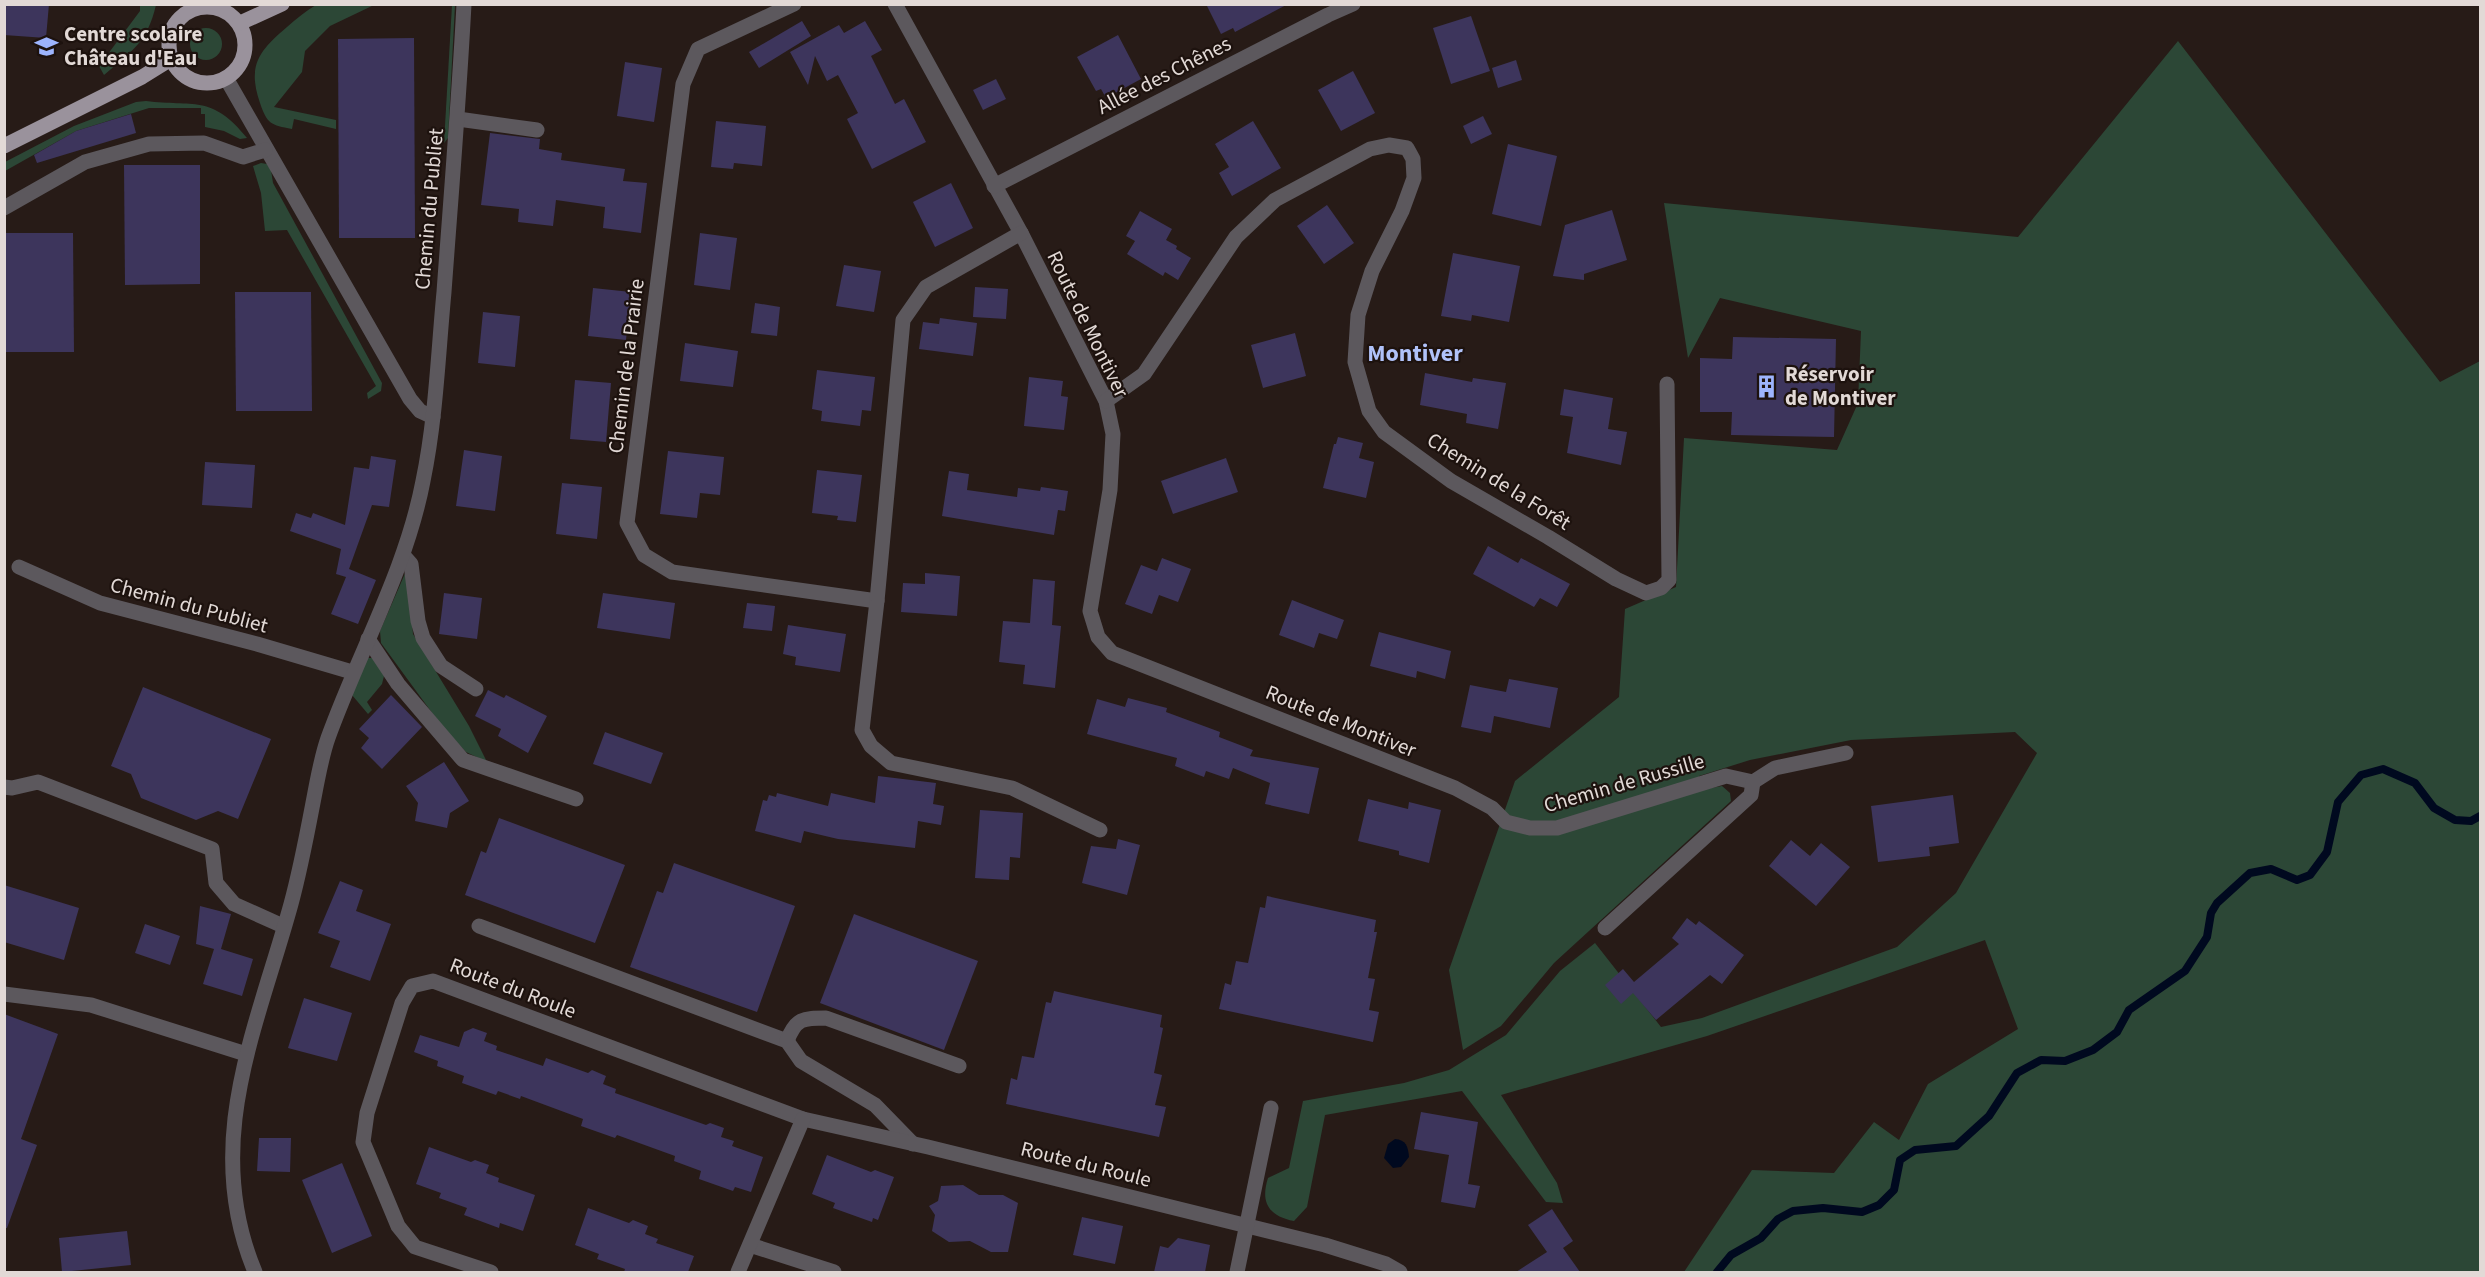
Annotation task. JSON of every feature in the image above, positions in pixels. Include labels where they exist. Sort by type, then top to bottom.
[{"type":"main road","points":[[240,23],[282,4]]},
{"type":"main road","points":[[197,6],[211,6],[221,9],[240,23],[246,44],[244,56],[236,71],[215,83],[199,83],[179,72],[171,59],[168,48],[169,36],[174,24],[185,13],[197,6]]},
{"type":"main road","points":[[4,146],[142,77],[171,59]]},
{"type":"street","name":"Chemin du Publiet","points":[[255,1272],[236,1209],[231,1148],[240,1076],[291,904],[326,743],[352,672],[403,555],[422,490],[433,417],[458,119],[464,4]]},
{"type":"street","name":"Chemin de la Prairie","points":[[794,4],[698,49],[683,84],[627,523],[644,555],[672,572],[877,601]]},
{"type":"street","name":"Route de Montiver","points":[[895,4],[1021,234],[1106,401],[1113,434],[1110,490],[1090,611],[1098,637],[1112,653],[1455,788],[1478,801]]},
{"type":"street","name":"Allée des Chênes","points":[[994,186],[1353,4]]},
{"type":"street","points":[[226,78],[265,150],[410,399],[420,411],[433,417]]},
{"type":"street","points":[[458,119],[537,130]]},
{"type":"street","points":[[4,207],[85,162],[149,144],[204,143],[243,157],[265,150]]},
{"type":"street","name":"Chemin de la Forêt","points":[[1106,401],[1144,374],[1236,237],[1275,200],[1370,148],[1389,145],[1407,148],[1413,159],[1414,178],[1402,211],[1372,271],[1358,315],[1355,362],[1369,411],[1384,432],[1451,481],[1616,579],[1646,593],[1661,588],[1669,580],[1667,384]]},
{"type":"street","points":[[1021,234],[926,287],[903,320],[877,601],[862,730],[871,746],[891,764],[1012,788],[1100,830]]},
{"type":"street","points":[[403,555],[411,564],[418,621],[423,638],[441,666],[476,689]]},
{"type":"street","name":"Chemin du Publiet","points":[[19,567],[100,603],[257,644],[352,672]]},
{"type":"street","points":[[368,639],[398,684],[463,760],[576,799]]},
{"type":"street","points":[[1605,928],[1751,795],[1753,782],[1775,768],[1846,753]]},
{"type":"street","name":"Chemin de Russille","points":[[1478,801],[1492,808],[1506,822],[1530,828],[1557,828],[1726,776],[1753,782]]},
{"type":"street","points":[[4,787],[12,788],[38,782],[212,849],[216,884],[234,904],[283,926]]},
{"type":"street","points":[[479,926],[788,1041],[801,1061],[875,1105],[913,1144]]},
{"type":"street","name":"Route du Roule","points":[[490,1272],[415,1247],[398,1226],[363,1142],[367,1113],[402,1003],[412,986],[433,981],[803,1119],[1248,1226],[1386,1264],[1400,1272]]},
{"type":"street","points":[[4,994],[90,1005],[246,1054]]},
{"type":"street","points":[[788,1041],[793,1026],[805,1018],[826,1018],[959,1066]]},
{"type":"street","points":[[1237,1272],[1271,1108]]},
{"type":"street","points":[[738,1272],[803,1119]]},
{"type":"street","points":[[750,1245],[834,1272]]},
{"type":"green space","points":[[140,5],[156,5],[148,29],[137,45],[104,75],[99,66],[140,11]]},
{"type":"green space","points":[[316,5],[374,5],[330,26],[305,51],[302,72],[274,107],[336,120],[336,129],[294,119],[292,129],[279,126],[265,115],[256,90],[255,69],[269,44],[297,18]]},
{"type":"green space","points":[[452,5],[455,5],[448,138],[444,143]]},
{"type":"green space","points":[[206,28],[218,32],[222,44],[218,56],[206,60],[194,56],[190,44],[194,32]]},
{"type":"green space","points":[[2178,41],[2440,382],[2480,361],[2480,1272],[1684,1272],[1752,1170],[1834,1173],[1874,1122],[1899,1140],[1928,1084],[2018,1029],[1985,940],[1707,1036],[1501,1095],[1557,1183],[1563,1203],[1546,1202],[1462,1091],[1325,1115],[1307,1207],[1294,1221],[1278,1216],[1266,1201],[1266,1187],[1268,1178],[1289,1168],[1303,1101],[1404,1083],[1449,1070],[1506,1035],[1560,971],[1595,943],[1661,1027],[1702,1018],[1897,947],[1956,893],[2037,753],[2015,732],[1851,740],[1750,760],[1699,776],[1700,790],[1722,786],[1730,793],[1731,801],[1554,963],[1501,1026],[1463,1050],[1449,970],[1515,781],[1619,697],[1625,609],[1676,587],[1684,438],[1837,450],[1858,403],[1861,331],[1720,298],[1688,358],[1664,203],[2018,237]]},
{"type":"green space","points":[[136,102],[201,105],[212,109],[235,124],[247,138],[240,139],[224,131],[205,127],[205,114],[201,114],[201,108],[149,108],[76,131],[5,171],[5,162],[74,126]]},
{"type":"green space","points":[[261,163],[267,164],[271,170],[273,183],[382,383],[381,391],[368,399],[367,393],[376,386],[287,230],[265,231],[261,193],[253,166]]},
{"type":"green space","points":[[407,569],[413,634],[469,726],[487,762],[466,752],[441,725],[381,643],[380,631]]},
{"type":"green space","points":[[367,658],[377,658],[384,676],[382,684],[367,702],[372,710],[368,714],[352,695]]},
{"type":"water","points":[[1395,1139],[1406,1144],[1409,1157],[1401,1167],[1393,1168],[1384,1158],[1388,1144]]},
{"type":"building","points":[[4,4],[49,4],[46,38],[4,35]]},
{"type":"building","points":[[1206,4],[1288,4],[1235,32],[1233,28],[1221,34]]},
{"type":"building","points":[[1471,16],[1490,71],[1451,84],[1433,28]]},
{"type":"building","points":[[802,21],[811,36],[759,68],[749,52]]},
{"type":"building","points":[[865,21],[882,50],[871,56],[895,104],[904,99],[926,142],[872,169],[847,119],[858,113],[838,75],[827,81],[815,56],[808,85],[790,52],[839,25],[844,33]]},
{"type":"building","points":[[1118,35],[1141,79],[1106,98],[1101,89],[1096,91],[1077,57]]},
{"type":"building","points":[[414,38],[415,238],[339,238],[338,39]]},
{"type":"building","points":[[1516,60],[1522,80],[1498,88],[1492,68]]},
{"type":"building","points":[[625,62],[662,68],[654,122],[617,116]]},
{"type":"building","points":[[1353,71],[1375,113],[1341,131],[1318,90]]},
{"type":"building","points":[[996,79],[1006,99],[983,110],[973,90]]},
{"type":"building","points":[[131,114],[136,133],[37,163],[34,155],[76,131]]},
{"type":"building","points":[[1483,116],[1492,134],[1471,144],[1463,126]]},
{"type":"building","points":[[716,121],[766,126],[762,166],[734,163],[733,169],[711,167]]},
{"type":"building","points":[[1253,121],[1281,168],[1232,196],[1219,173],[1229,167],[1215,144]]},
{"type":"building","points":[[490,133],[540,139],[539,149],[562,153],[561,160],[625,169],[623,181],[647,183],[641,233],[603,228],[605,207],[556,200],[553,226],[518,222],[519,209],[481,205]]},
{"type":"building","points":[[1508,144],[1557,156],[1541,226],[1492,214]]},
{"type":"building","points":[[124,165],[200,165],[200,284],[125,285]]},
{"type":"building","points":[[951,183],[973,228],[935,247],[913,202]]},
{"type":"building","points":[[1327,205],[1354,243],[1324,264],[1297,226]]},
{"type":"building","points":[[1612,210],[1627,260],[1584,274],[1584,280],[1553,276],[1565,225]]},
{"type":"building","points":[[1140,211],[1172,229],[1166,240],[1191,258],[1178,280],[1165,272],[1163,276],[1127,254],[1135,241],[1126,236]]},
{"type":"building","points":[[4,233],[73,233],[74,352],[4,352]]},
{"type":"building","points":[[700,233],[737,238],[730,290],[694,285]]},
{"type":"building","points":[[1453,253],[1520,266],[1509,322],[1472,315],[1471,321],[1441,316]]},
{"type":"building","points":[[844,265],[881,271],[874,312],[836,306]]},
{"type":"building","points":[[975,287],[1008,289],[1006,319],[973,317]]},
{"type":"building","points":[[593,288],[631,292],[626,340],[588,336]]},
{"type":"building","points":[[235,292],[311,292],[312,411],[236,411]]},
{"type":"building","points":[[755,303],[780,307],[777,336],[751,333]]},
{"type":"building","points":[[483,312],[520,316],[515,367],[478,363]]},
{"type":"building","points":[[940,318],[977,323],[973,356],[919,349],[923,322],[939,324]]},
{"type":"building","points":[[1295,333],[1306,376],[1263,388],[1251,345]]},
{"type":"building","name":"Réservoir de Montiver","points":[[1733,337],[1836,339],[1834,437],[1731,435],[1732,412],[1700,412],[1700,358],[1732,359]]},
{"type":"building","points":[[685,343],[738,351],[733,387],[680,381]]},
{"type":"building","points":[[817,370],[875,377],[871,411],[862,410],[860,426],[821,421],[822,411],[812,409]]},
{"type":"building","points":[[1425,373],[1472,382],[1473,378],[1506,383],[1498,429],[1466,423],[1467,414],[1420,405]]},
{"type":"building","points":[[1029,377],[1063,381],[1061,396],[1068,397],[1064,430],[1024,426]]},
{"type":"building","points":[[575,380],[611,383],[606,442],[570,439]]},
{"type":"building","points":[[1564,389],[1613,398],[1608,429],[1627,432],[1621,465],[1567,453],[1573,417],[1560,415]]},
{"type":"building","points":[[1338,437],[1363,443],[1359,458],[1374,462],[1366,498],[1323,488],[1334,444]]},
{"type":"building","points":[[464,450],[502,456],[495,511],[456,506]]},
{"type":"building","points":[[668,451],[724,457],[720,495],[700,493],[697,518],[660,514]]},
{"type":"building","points":[[371,456],[396,460],[389,507],[372,505],[349,569],[376,580],[358,624],[331,614],[346,577],[336,574],[341,549],[290,531],[296,513],[311,518],[313,513],[345,525],[354,467],[369,469]]},
{"type":"building","points":[[1226,458],[1238,492],[1173,514],[1161,481]]},
{"type":"building","points":[[205,462],[255,465],[252,508],[202,505]]},
{"type":"building","points":[[817,470],[862,475],[856,522],[837,520],[838,516],[812,513]]},
{"type":"building","points":[[949,471],[969,474],[967,490],[1017,497],[1018,488],[1040,491],[1041,487],[1068,491],[1065,511],[1058,510],[1054,535],[942,516]]},
{"type":"building","points":[[562,483],[602,487],[597,539],[556,534]]},
{"type":"building","points":[[1488,546],[1518,563],[1521,558],[1570,584],[1557,607],[1540,598],[1534,607],[1473,574]]},
{"type":"building","points":[[1162,558],[1191,569],[1178,602],[1159,595],[1152,614],[1125,604],[1141,565],[1157,571]]},
{"type":"building","points":[[925,573],[960,576],[957,616],[901,612],[903,583],[925,584]]},
{"type":"building","points":[[1033,579],[1055,581],[1052,625],[1061,626],[1055,688],[1023,684],[1025,665],[999,662],[1003,621],[1030,623]]},
{"type":"building","points":[[444,593],[482,598],[477,639],[439,634]]},
{"type":"building","points":[[603,593],[675,603],[670,639],[597,628]]},
{"type":"building","points":[[1292,600],[1344,620],[1337,639],[1319,633],[1314,648],[1279,635]]},
{"type":"building","points":[[747,603],[775,606],[772,631],[743,628]]},
{"type":"building","points":[[788,625],[846,634],[840,672],[795,665],[796,657],[783,654]]},
{"type":"building","points":[[1379,632],[1451,651],[1445,679],[1417,671],[1416,678],[1370,666]]},
{"type":"building","points":[[1509,679],[1558,688],[1550,728],[1494,716],[1491,733],[1461,727],[1470,685],[1506,692]]},
{"type":"building","points":[[143,687],[271,739],[238,819],[218,811],[196,820],[141,798],[131,774],[111,766]]},
{"type":"building","points":[[488,690],[504,698],[506,695],[547,716],[528,753],[498,736],[501,729],[475,716]]},
{"type":"building","points":[[391,695],[422,727],[382,769],[361,748],[369,738],[359,729]]},
{"type":"building","points":[[1128,698],[1167,708],[1166,712],[1220,732],[1219,737],[1253,750],[1250,756],[1319,768],[1309,814],[1265,804],[1270,783],[1233,768],[1229,779],[1206,771],[1204,777],[1175,766],[1177,758],[1087,734],[1097,699],[1125,707]]},
{"type":"building","points":[[605,732],[663,753],[651,784],[593,764]]},
{"type":"building","points":[[444,762],[469,801],[450,813],[447,828],[415,821],[418,803],[406,786]]},
{"type":"building","points":[[878,776],[936,783],[933,804],[944,806],[941,825],[918,821],[915,848],[838,839],[804,831],[801,843],[755,831],[763,800],[767,801],[769,795],[776,797],[777,793],[828,806],[831,793],[875,803]]},
{"type":"building","points":[[1953,795],[1959,843],[1929,847],[1930,856],[1878,862],[1871,806]]},
{"type":"building","points":[[1368,799],[1408,809],[1409,802],[1441,810],[1429,863],[1399,855],[1399,851],[1358,841]]},
{"type":"building","points":[[980,810],[1023,813],[1020,858],[1010,857],[1009,880],[975,878]]},
{"type":"building","points":[[499,818],[625,865],[595,943],[465,895],[481,851],[486,853]]},
{"type":"building","points":[[1118,839],[1140,845],[1127,895],[1082,883],[1091,846],[1116,849]]},
{"type":"building","points":[[1791,840],[1810,856],[1821,843],[1850,867],[1816,906],[1769,866]]},
{"type":"building","points":[[674,863],[795,906],[757,1012],[630,967],[657,891],[663,893]]},
{"type":"building","points":[[340,881],[363,890],[356,911],[391,924],[370,981],[330,967],[340,941],[318,933]]},
{"type":"building","points":[[4,885],[79,908],[64,960],[4,942]]},
{"type":"building","points":[[1267,896],[1376,920],[1374,932],[1377,932],[1368,978],[1375,979],[1369,1010],[1379,1012],[1373,1042],[1219,1009],[1225,983],[1231,985],[1236,961],[1248,963],[1260,907],[1265,908]]},
{"type":"building","points":[[200,906],[231,914],[221,949],[253,959],[242,996],[203,984],[214,949],[196,944]]},
{"type":"building","points":[[854,914],[978,961],[944,1050],[820,1003]]},
{"type":"building","points":[[1687,918],[1696,925],[1699,921],[1744,955],[1722,984],[1710,975],[1656,1020],[1633,993],[1621,1004],[1605,985],[1623,969],[1634,982],[1679,944],[1672,938]]},
{"type":"building","points":[[145,924],[180,936],[170,965],[135,953]]},
{"type":"building","points":[[1054,991],[1162,1015],[1160,1027],[1163,1028],[1154,1073],[1162,1075],[1155,1105],[1166,1107],[1159,1137],[1006,1104],[1011,1078],[1017,1080],[1022,1056],[1034,1058],[1046,1002],[1051,1003]]},
{"type":"building","points":[[304,998],[352,1013],[337,1061],[288,1048]]},
{"type":"building","points":[[4,1014],[58,1034],[21,1139],[37,1145],[7,1228],[4,1228]]},
{"type":"building","points":[[473,1028],[487,1033],[484,1041],[497,1046],[496,1050],[543,1066],[546,1058],[588,1073],[592,1070],[606,1076],[603,1084],[616,1089],[615,1093],[706,1125],[710,1123],[724,1128],[721,1137],[734,1141],[732,1146],[763,1157],[751,1192],[735,1187],[733,1191],[699,1179],[701,1171],[674,1161],[675,1156],[617,1135],[615,1138],[581,1126],[583,1119],[521,1096],[520,1099],[498,1091],[496,1095],[462,1083],[464,1076],[437,1066],[438,1061],[414,1052],[420,1035],[459,1047],[464,1032]]},
{"type":"building","points":[[1421,1112],[1478,1122],[1468,1184],[1480,1186],[1475,1208],[1441,1202],[1449,1155],[1414,1149]]},
{"type":"building","points":[[259,1138],[291,1138],[290,1172],[257,1171]]},
{"type":"building","points":[[429,1147],[471,1162],[475,1160],[489,1165],[486,1173],[499,1178],[498,1182],[535,1195],[523,1231],[500,1223],[499,1228],[464,1215],[467,1208],[439,1198],[441,1193],[416,1184]]},
{"type":"building","points":[[827,1155],[871,1172],[875,1170],[894,1177],[878,1220],[873,1218],[872,1222],[833,1208],[835,1203],[812,1194]]},
{"type":"building","points":[[342,1163],[372,1236],[332,1253],[302,1180]]},
{"type":"building","points":[[963,1185],[979,1195],[1003,1195],[1018,1203],[1008,1252],[991,1252],[970,1241],[949,1242],[932,1231],[935,1215],[929,1206],[938,1201],[941,1186]]},
{"type":"building","points":[[588,1208],[629,1223],[633,1220],[648,1226],[645,1234],[658,1239],[656,1243],[694,1256],[688,1272],[624,1272],[625,1269],[597,1259],[599,1254],[575,1245]]},
{"type":"building","points":[[1552,1209],[1573,1241],[1563,1248],[1580,1272],[1516,1272],[1547,1252],[1528,1225]]},
{"type":"building","points":[[1082,1217],[1123,1226],[1115,1264],[1073,1255]]},
{"type":"building","points":[[127,1231],[131,1265],[62,1272],[59,1238]]},
{"type":"building","points":[[1178,1238],[1210,1245],[1205,1272],[1154,1272],[1160,1246],[1168,1248]]},
{"type":"waterway","points":[[1717,1272],[1731,1255],[1761,1238],[1778,1219],[1793,1211],[1823,1208],[1862,1212],[1879,1205],[1894,1190],[1900,1160],[1915,1150],[1956,1146],[1989,1116],[2017,1073],[2041,1060],[2065,1061],[2093,1050],[2117,1032],[2129,1010],[2185,971],[2207,937],[2211,913],[2217,903],[2250,873],[2271,869],[2297,880],[2310,875],[2327,852],[2338,802],[2361,775],[2383,769],[2415,783],[2434,808],[2455,820],[2471,821],[2480,816]]},
{"type":"place","name":"Centre scolaire Château d'Eau","points":[[46,46]]},
{"type":"place","name":"Réservoir de Montiver","points":[[1767,386]]},
{"type":"district","name":"Montiver","points":[[1415,353]]}]
